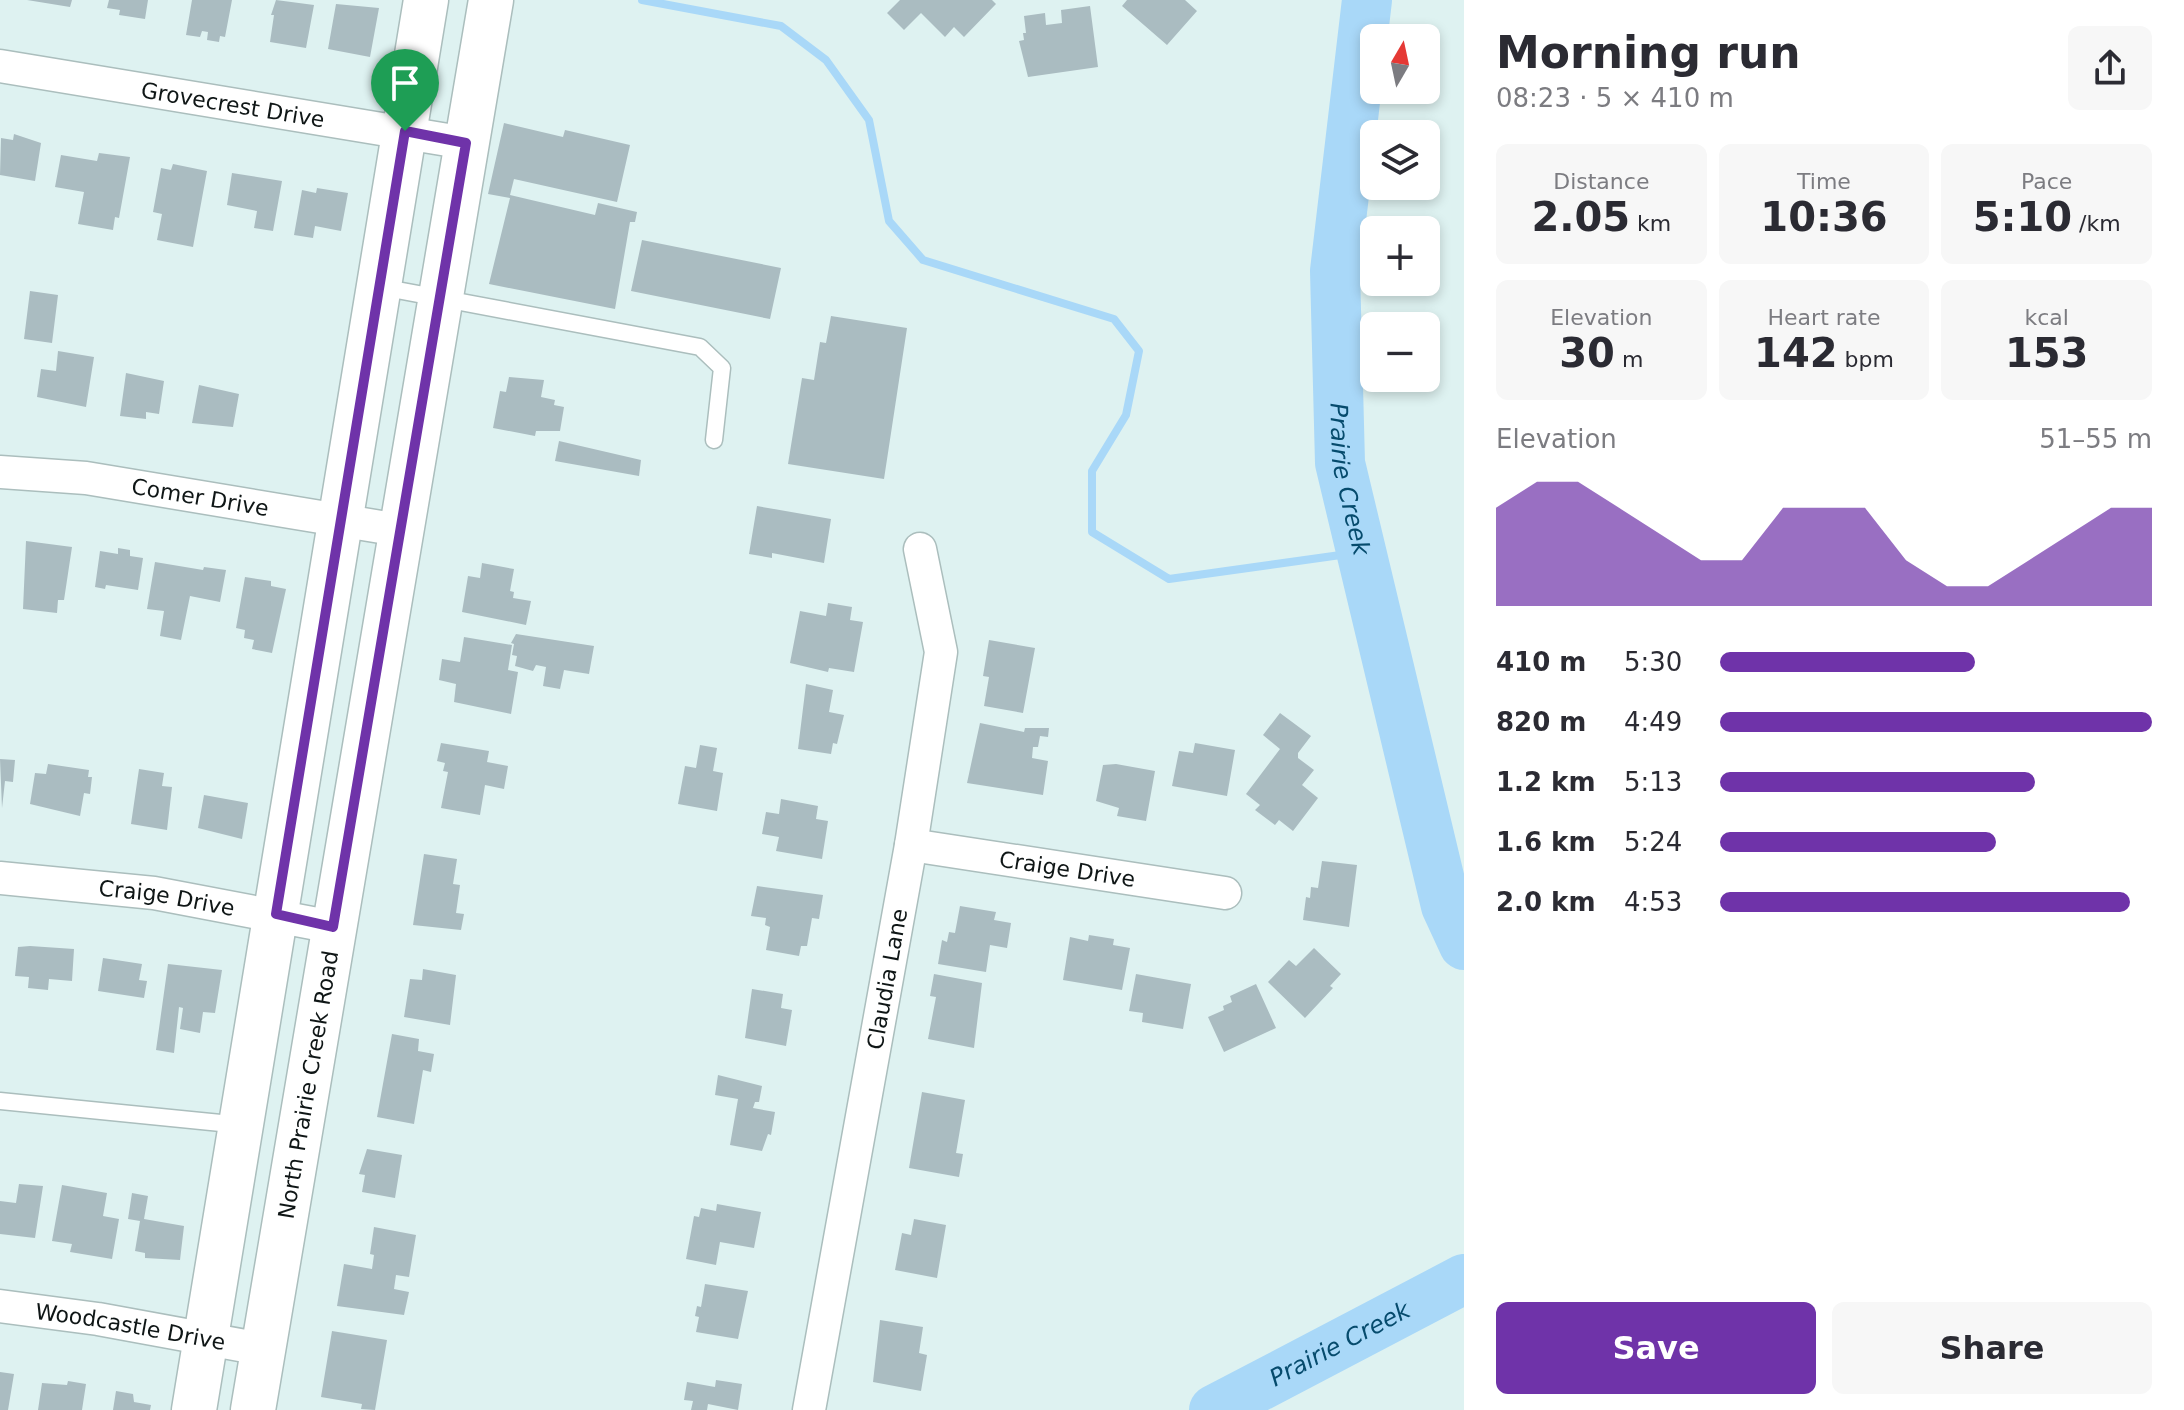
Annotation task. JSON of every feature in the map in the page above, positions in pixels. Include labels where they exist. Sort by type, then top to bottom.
[{"type":"main road","points":[[194,1410],[426,0]]},
{"type":"main road","name":"North Prairie Creek Road","points":[[253,1410],[399,530],[491,0]]},
{"type":"street","name":"Grovecrest Drive","points":[[0,66],[466,143]]},
{"type":"street","name":"Comer Drive","points":[[0,472],[86,478],[399,530]]},
{"type":"street","name":"Claudia Lane","points":[[809,1410],[911,845],[941,652],[920,549]]},
{"type":"street","name":"Craige Drive","points":[[911,845],[1225,893]]},
{"type":"street","name":"Craige Drive","points":[[0,878],[154,893],[333,927]]},
{"type":"street","name":"Woodcastle Drive","points":[[0,1306],[262,1349]]},
{"type":"lane","points":[[379,286],[700,347],[722,368],[714,440]]},
{"type":"lane","points":[[0,1101],[242,1125]]},
{"type":"building","points":[[27,0],[72,0],[70,7]]},
{"type":"building","points":[[109,0],[148,0],[145,19],[119,15],[120,10],[107,8]]},
{"type":"building","points":[[192,0],[232,0],[225,37],[220,36],[219,42],[207,40],[208,32],[202,31],[200,37],[186,35]]},
{"type":"building","points":[[276,0],[314,5],[306,48],[270,42],[274,15],[271,15]]},
{"type":"building","points":[[900,0],[992,0],[996,4],[964,37],[954,27],[945,37],[921,13],[904,30],[887,13]]},
{"type":"building","points":[[1127,0],[1185,0],[1197,11],[1167,45],[1122,6]]},
{"type":"building","points":[[336,4],[379,8],[370,57],[328,49]]},
{"type":"building","points":[[1090,6],[1098,67],[1028,77],[1019,41],[1024,40],[1023,33],[1026,33],[1024,16],[1045,13],[1046,25],[1062,23],[1061,10]]},
{"type":"building","points":[[504,123],[563,137],[565,130],[630,145],[617,202],[514,179],[510,195],[595,215],[598,203],[637,212],[635,222],[630,222],[615,309],[489,284],[510,198],[488,194]]},
{"type":"building","points":[[14,134],[41,143],[35,181],[0,175],[1,138],[13,140]]},
{"type":"building","points":[[99,153],[130,157],[119,218],[115,217],[113,230],[78,224],[84,192],[55,187],[61,155],[97,161]]},
{"type":"building","points":[[173,164],[207,171],[193,247],[157,240],[162,214],[153,212],[161,168],[171,170]]},
{"type":"building","points":[[232,173],[282,181],[273,231],[254,228],[257,211],[227,205]]},
{"type":"building","points":[[317,188],[348,193],[341,231],[315,226],[313,238],[294,235],[302,190],[316,193]]},
{"type":"building","points":[[642,240],[781,268],[770,319],[631,291]]},
{"type":"building","points":[[30,291],[58,295],[52,343],[24,339]]},
{"type":"building","points":[[831,316],[907,328],[884,479],[788,464],[802,378],[814,380],[820,342],[826,343]]},
{"type":"building","points":[[58,351],[94,357],[86,407],[37,397],[41,369],[56,371]]},
{"type":"building","points":[[126,373],[164,381],[159,414],[146,412],[146,419],[120,416]]},
{"type":"building","points":[[509,377],[544,380],[541,397],[555,400],[554,405],[564,407],[560,431],[536,431],[535,436],[493,428],[500,391],[506,392]]},
{"type":"building","points":[[199,385],[239,394],[233,427],[192,423]]},
{"type":"building","points":[[559,441],[641,460],[639,476],[555,461]]},
{"type":"building","points":[[757,506],[831,519],[824,563],[772,553],[772,558],[749,554]]},
{"type":"building","points":[[26,541],[72,547],[64,600],[58,600],[57,613],[23,609]]},
{"type":"building","points":[[118,548],[130,550],[130,556],[143,558],[138,590],[106,585],[105,589],[95,587],[100,551],[118,554]]},
{"type":"building","points":[[155,562],[203,570],[204,567],[226,570],[220,602],[190,596],[181,640],[160,636],[164,611],[147,609]]},
{"type":"building","points":[[482,563],[514,569],[510,591],[514,592],[513,598],[531,601],[526,625],[462,612],[468,576],[480,578]]},
{"type":"building","points":[[245,577],[271,581],[271,586],[286,589],[272,653],[252,649],[254,640],[244,638],[245,630],[236,628]]},
{"type":"building","points":[[828,603],[852,607],[850,620],[863,622],[854,672],[829,668],[828,672],[790,663],[800,611],[826,616]]},
{"type":"building","points":[[516,634],[594,646],[589,674],[564,670],[560,689],[543,686],[546,667],[536,665],[533,671],[515,666],[517,656],[512,655],[514,644],[511,643]]},
{"type":"building","points":[[464,637],[512,645],[508,670],[518,672],[511,714],[454,702],[456,684],[439,680],[442,659],[460,662]]},
{"type":"building","points":[[989,640],[1035,648],[1023,713],[984,706],[989,677],[983,676]]},
{"type":"building","points":[[806,684],[833,690],[829,712],[844,715],[837,744],[833,743],[831,754],[798,749]]},
{"type":"building","points":[[1280,713],[1311,736],[1298,753],[1298,758],[1314,770],[1302,785],[1318,798],[1293,831],[1279,820],[1275,825],[1255,810],[1260,805],[1246,794],[1280,749],[1263,735]]},
{"type":"building","points":[[980,723],[1024,732],[1025,728],[1049,728],[1048,737],[1040,736],[1038,747],[1033,747],[1032,758],[1048,761],[1043,795],[967,783]]},
{"type":"building","points":[[441,743],[489,751],[487,762],[508,766],[504,789],[485,785],[480,815],[441,808],[448,772],[443,771],[445,763],[437,761]]},
{"type":"building","points":[[1195,743],[1235,750],[1227,796],[1172,786],[1179,751],[1193,753]]},
{"type":"building","points":[[700,745],[717,748],[713,771],[723,773],[717,811],[678,804],[685,766],[696,768]]},
{"type":"building","points":[[0,759],[15,760],[13,782],[5,781],[2,808]]},
{"type":"building","points":[[48,764],[89,770],[88,777],[92,777],[90,794],[84,793],[80,816],[30,804],[35,773],[46,774]]},
{"type":"building","points":[[1116,764],[1155,771],[1146,821],[1117,816],[1119,808],[1096,801],[1103,765]]},
{"type":"building","points":[[139,769],[164,773],[162,786],[172,787],[167,830],[131,824]]},
{"type":"building","points":[[204,795],[248,803],[242,839],[198,828]]},
{"type":"building","points":[[781,799],[818,806],[816,819],[828,821],[822,859],[776,851],[779,837],[762,834],[766,812],[779,814]]},
{"type":"building","points":[[424,854],[457,859],[453,884],[460,885],[456,913],[464,914],[461,930],[413,925]]},
{"type":"building","points":[[1322,861],[1357,865],[1349,927],[1303,920],[1306,897],[1310,898],[1311,887],[1318,888]]},
{"type":"building","points":[[757,886],[823,895],[819,919],[812,918],[807,946],[801,946],[799,956],[766,950],[770,927],[765,925],[766,918],[751,916]]},
{"type":"building","points":[[960,906],[996,912],[994,920],[1011,923],[1007,948],[990,945],[986,972],[938,964],[942,940],[947,942],[949,932],[955,933]]},
{"type":"building","points":[[1089,935],[1114,939],[1113,945],[1130,948],[1122,990],[1063,980],[1070,937],[1088,941]]},
{"type":"building","points":[[18,947],[74,949],[72,981],[49,979],[48,990],[28,988],[29,977],[15,976]]},
{"type":"building","points":[[1314,948],[1341,974],[1330,986],[1333,988],[1305,1018],[1268,982],[1289,960],[1296,966]]},
{"type":"building","points":[[103,958],[142,964],[139,980],[147,981],[144,998],[98,991]]},
{"type":"building","points":[[168,964],[222,970],[215,1013],[203,1012],[200,1033],[180,1029],[183,1008],[179,1007],[174,1053],[156,1050]]},
{"type":"building","points":[[423,969],[456,975],[450,1025],[404,1017],[410,979],[422,980]]},
{"type":"building","points":[[934,974],[982,983],[974,1048],[928,1039],[936,997],[930,996]]},
{"type":"building","points":[[1136,974],[1191,984],[1183,1029],[1142,1022],[1143,1013],[1129,1011]]},
{"type":"building","points":[[1256,984],[1276,1028],[1224,1052],[1208,1017],[1224,1010],[1223,1006],[1232,1002],[1230,996]]},
{"type":"building","points":[[752,989],[783,994],[781,1008],[792,1010],[786,1046],[745,1038]]},
{"type":"building","points":[[392,1034],[419,1039],[418,1051],[434,1054],[431,1072],[423,1070],[414,1124],[377,1117]]},
{"type":"building","points":[[718,1075],[762,1086],[759,1102],[755,1102],[753,1108],[775,1112],[771,1135],[768,1134],[762,1151],[730,1145],[738,1099],[715,1095]]},
{"type":"building","points":[[922,1092],[965,1100],[956,1153],[963,1154],[959,1177],[909,1168]]},
{"type":"building","points":[[367,1149],[402,1155],[395,1198],[362,1192],[365,1175],[359,1174]]},
{"type":"building","points":[[19,1184],[43,1186],[35,1238],[0,1234],[0,1201],[16,1203]]},
{"type":"building","points":[[62,1185],[107,1193],[103,1216],[119,1219],[112,1259],[70,1252],[72,1244],[52,1241]]},
{"type":"building","points":[[132,1193],[148,1196],[144,1219],[184,1226],[180,1260],[145,1258],[145,1253],[135,1251],[140,1221],[128,1219]]},
{"type":"building","points":[[717,1204],[761,1212],[754,1248],[720,1242],[716,1265],[686,1259],[694,1216],[699,1217],[701,1208],[716,1211]]},
{"type":"building","points":[[914,1219],[946,1225],[937,1278],[895,1270],[902,1233],[911,1235]]},
{"type":"building","points":[[374,1227],[416,1235],[409,1277],[396,1275],[394,1289],[409,1292],[404,1315],[337,1306],[344,1264],[372,1269],[374,1255],[370,1254]]},
{"type":"building","points":[[705,1284],[748,1291],[738,1339],[696,1332],[699,1317],[695,1316],[697,1306],[701,1307]]},
{"type":"building","points":[[880,1320],[923,1327],[919,1353],[927,1355],[921,1391],[873,1382]]},
{"type":"building","points":[[332,1331],[387,1340],[375,1410],[361,1409],[362,1404],[321,1397]]},
{"type":"building","points":[[0,1372],[14,1374],[8,1410],[0,1410]]},
{"type":"building","points":[[716,1380],[742,1384],[738,1410],[708,1404],[707,1410],[691,1410],[693,1401],[684,1400],[687,1382],[715,1387]]},
{"type":"building","points":[[68,1381],[86,1384],[82,1410],[38,1410],[42,1383],[67,1385]]},
{"type":"building","points":[[116,1391],[133,1394],[134,1402],[151,1405],[150,1410],[113,1410]]},
{"type":"waterway","points":[[642,0],[781,26],[826,60],[869,120],[889,221],[923,260],[1114,319],[1139,351],[1126,415],[1092,471],[1092,532],[1169,579],[1362,552]]},
{"type":"waterway","name":"Prairie Creek","points":[[1367,0],[1335,271],[1340,463],[1446,906],[1464,945]]},
{"type":"waterway","name":"Prairie Creek","points":[[1214,1410],[1464,1279]]},
{"type":"route","points":[[405,131],[466,143],[333,927],[276,914],[405,131]]}]
